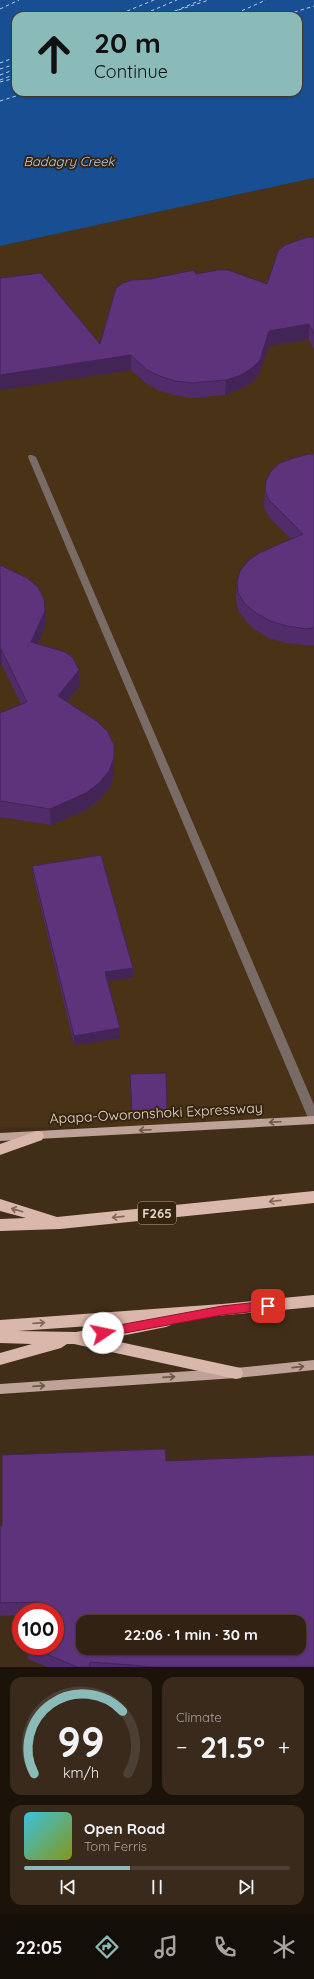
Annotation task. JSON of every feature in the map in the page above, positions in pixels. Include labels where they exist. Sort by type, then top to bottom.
[{"type":"highway","points":[[0,1150],[37,1136]]},
{"type":"highway","name":"F265","points":[[0,1225],[60,1223],[314,1197]]},
{"type":"highway","points":[[0,1205],[60,1223]]},
{"type":"highway","points":[[0,1326],[222,1310],[314,1301]]},
{"type":"highway","points":[[0,1358],[74,1338],[222,1310]]},
{"type":"highway","points":[[0,1337],[74,1338],[236,1373]]},
{"type":"main road","name":"Apapa-Oworonshoki Expressway","points":[[0,1136],[37,1136],[314,1119]]},
{"type":"main road","points":[[0,1389],[236,1373],[314,1365]]},
{"type":"lane","points":[[32,457],[314,1119]]},
{"type":"shaded area","points":[[314,178],[314,1119],[213,1127],[0,1127],[0,246]]},
{"type":"water","name":"Badagry Creek","points":[[0,0],[314,0],[314,178],[0,246]]},
{"type":"building","points":[[308,237],[314,237],[314,334],[309,324],[269,331],[260,360],[252,368],[241,375],[226,380],[192,383],[175,381],[147,370],[131,355],[0,375],[0,278],[41,273],[100,344],[116,288],[123,283],[132,280],[150,279],[194,270],[196,274],[218,270],[228,270],[267,284],[278,251],[285,245]]},
{"type":"building","points":[[309,454],[314,454],[314,628],[306,629],[270,621],[256,613],[245,604],[238,593],[237,582],[240,571],[248,561],[259,553],[303,534],[269,500],[265,490],[266,481],[271,471],[280,463]]},
{"type":"building","points":[[0,565],[27,578],[38,587],[44,599],[45,611],[31,642],[65,652],[73,658],[79,670],[58,696],[98,722],[108,732],[114,745],[114,758],[109,771],[99,783],[86,793],[50,809],[0,801],[0,713],[27,702],[0,649]]},
{"type":"building","points":[[101,855],[133,968],[105,972],[120,1028],[74,1036],[32,866]]},
{"type":"building","points":[[166,1073],[167,1110],[132,1111],[130,1074]]},
{"type":"building","points":[[165,1449],[166,1461],[314,1455],[314,1667],[156,1667],[90,1662],[89,1667],[77,1667],[49,1655],[64,1655],[64,1603],[0,1603],[0,1526],[2,1526],[2,1455]]},
{"type":"ferry route","points":[[0,9],[19,0]]},
{"type":"ferry route","points":[[125,12],[154,0]]},
{"type":"ferry route","points":[[148,12],[177,0]]},
{"type":"ferry route","points":[[175,11],[201,0]]},
{"type":"ferry route","points":[[172,12],[209,0]]},
{"type":"ferry route","points":[[239,12],[266,0]]},
{"type":"ferry route","points":[[295,12],[314,6]]},
{"type":"ferry route","points":[[0,63],[12,58]]},
{"type":"ferry route","points":[[0,69],[12,65]]},
{"type":"ferry route","points":[[0,75],[12,70]]},
{"type":"ferry route","points":[[0,80],[12,76]]},
{"type":"ferry route","points":[[0,82],[12,79]]},
{"type":"ferry route","points":[[0,101],[16,96]]},
{"type":"route","points":[[103,1333],[222,1310],[268,1306]]}]
